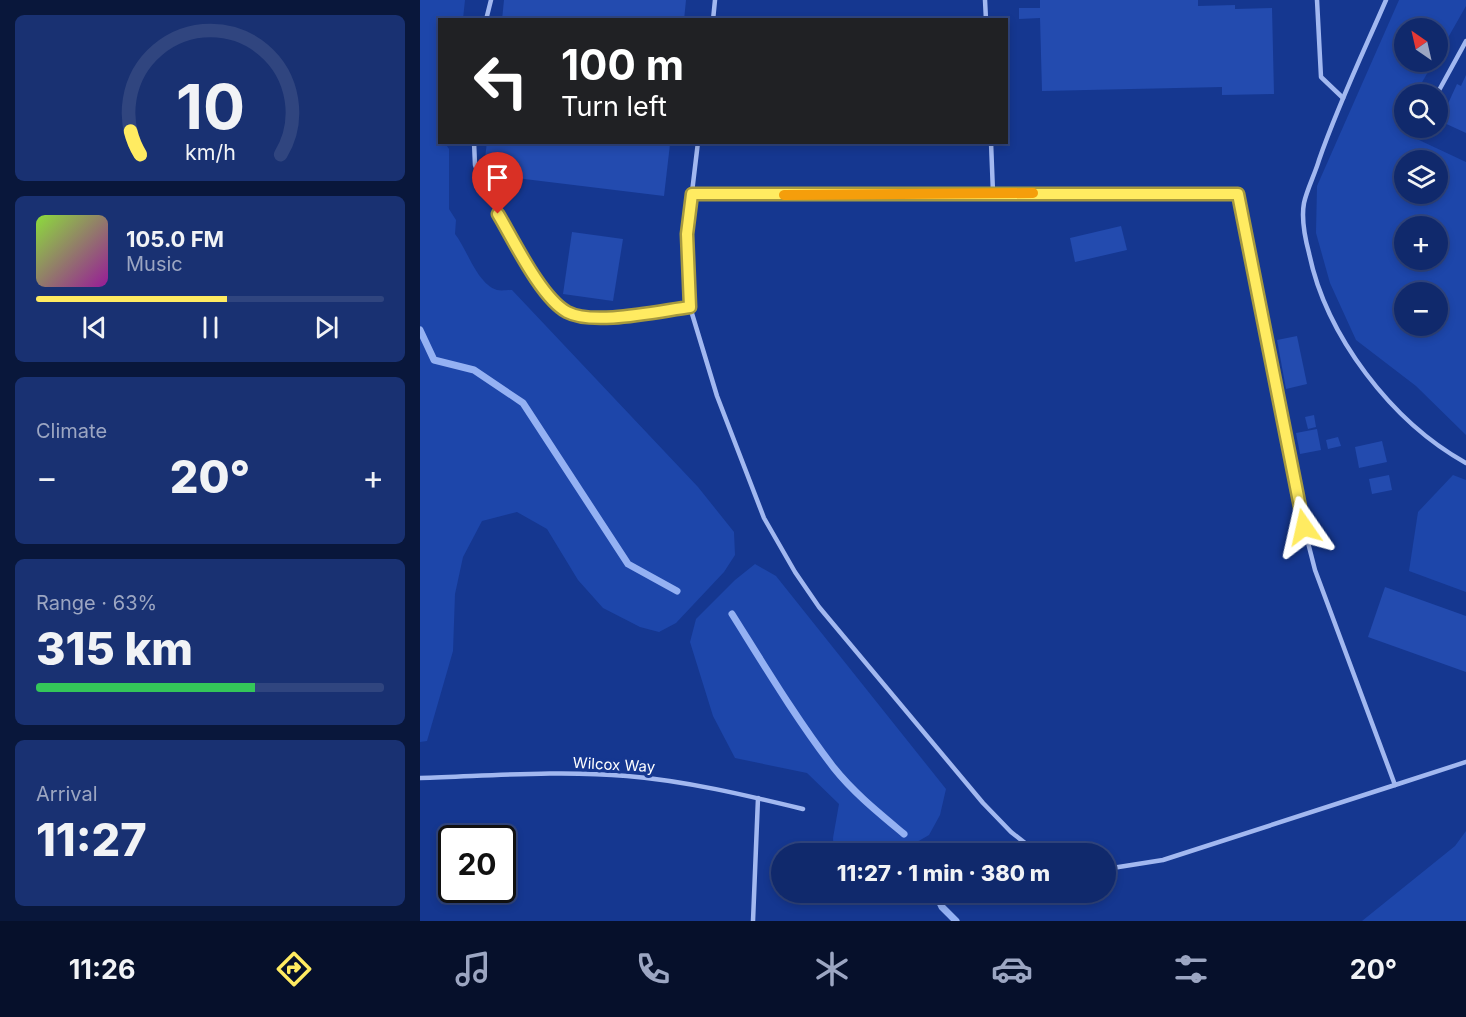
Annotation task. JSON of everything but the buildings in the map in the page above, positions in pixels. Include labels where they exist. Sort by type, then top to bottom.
[{"type":"lane","points":[[486,18],[491,0]]},
{"type":"lane","points":[[712,18],[715,0]]},
{"type":"lane","points":[[985,0],[986,18]]},
{"type":"lane","points":[[1317,0],[1321,77],[1343,98]]},
{"type":"lane","points":[[1386,0],[1333,122],[1304,204],[1305,234],[1314,277],[1334,321],[1385,398],[1416,428],[1466,463]]},
{"type":"lane","points":[[1442,84],[1466,40]]},
{"type":"lane","points":[[474,144],[475,165],[484,189],[535,275],[551,298],[566,312],[585,318],[606,318],[690,307]]},
{"type":"lane","points":[[698,144],[687,234],[690,307],[701,350],[764,518],[795,572],[819,607],[983,803],[1025,843]]},
{"type":"lane","points":[[992,144],[993,193]]},
{"type":"lane","points":[[692,194],[1238,194],[1315,570],[1395,785]]},
{"type":"lane","points":[[1116,867],[1163,860],[1466,762]]},
{"type":"lane","name":"Wilcox Way","points":[[420,778],[547,774],[626,776],[678,781],[803,809]]},
{"type":"lane","points":[[753,921],[758,798]]},
{"type":"shaded area","points":[[420,0],[465,0],[463,18],[438,18],[438,144],[446,144],[449,149],[449,209],[456,220],[455,234],[484,281],[497,290],[512,290],[698,487],[734,532],[735,555],[724,572],[676,623],[659,632],[640,627],[603,608],[578,580],[547,529],[517,512],[482,521],[463,557],[455,594],[453,651],[427,741],[420,742]]},
{"type":"shaded area","points":[[1399,0],[1466,0],[1466,6],[1448,38],[1448,18],[1394,18],[1394,72],[1428,72],[1421,84],[1394,84],[1394,138],[1415,138],[1440,150],[1394,150],[1394,204],[1448,204],[1448,154],[1466,162],[1466,435],[1416,386],[1356,340],[1330,283],[1316,233],[1317,186]]},
{"type":"shaded area","points":[[1453,475],[1466,480],[1466,592],[1409,571],[1418,512]]},
{"type":"shaded area","points":[[755,564],[776,576],[946,789],[940,815],[929,835],[915,843],[833,843],[839,804],[807,773],[735,758],[713,716],[690,642],[696,619],[735,580]]},
{"type":"shaded area","points":[[1466,831],[1466,921],[1362,921],[1455,846]]},
{"type":"waterway","points":[[420,330],[434,360],[474,370],[523,403],[628,564],[677,591]]},
{"type":"waterway","points":[[732,614],[794,712],[834,768],[858,794],[904,834]]},
{"type":"waterway","points":[[940,903],[956,921]]},
{"type":"slow traffic","points":[[784,195],[1033,193]]},
{"type":"route","points":[[498,214],[551,298],[566,312],[585,318],[606,318],[690,307],[687,234],[692,194],[1238,194],[1304,527]]}]
